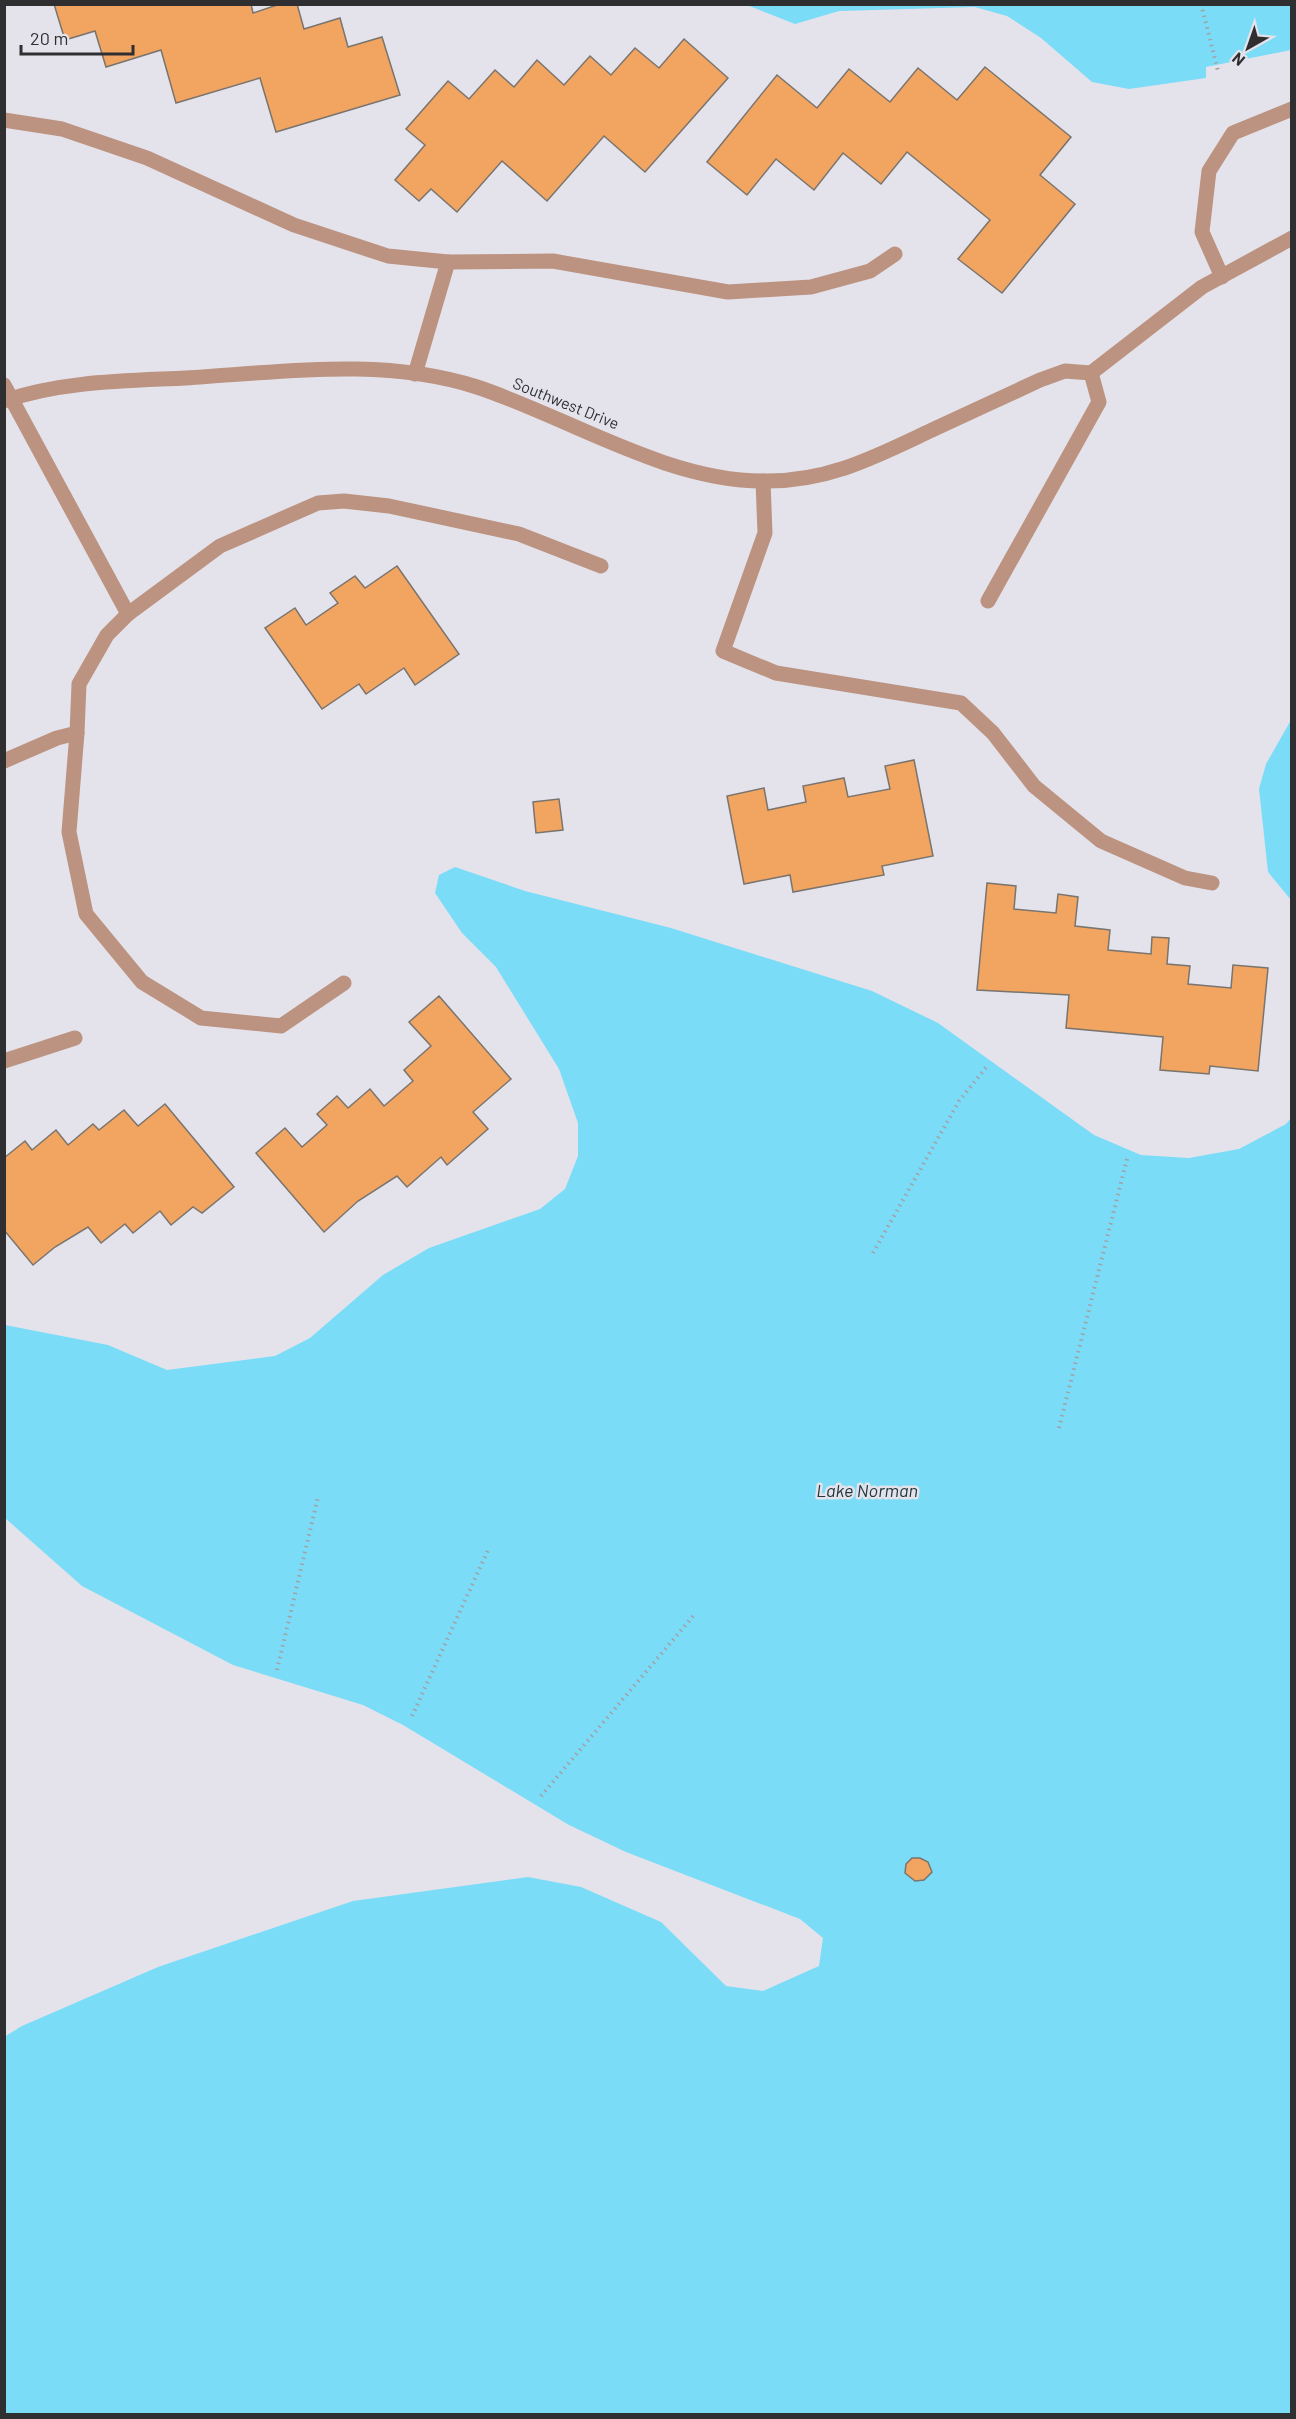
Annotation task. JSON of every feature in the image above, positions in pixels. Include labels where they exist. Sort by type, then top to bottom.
[{"type":"street","points":[[1222,277],[1202,232],[1209,171],[1233,133],[1292,108]]},
{"type":"street","points":[[4,120],[62,129],[147,158],[294,225],[388,256],[448,262],[553,261],[728,292],[810,287],[870,271],[895,254]]},
{"type":"street","points":[[988,601],[1099,402],[1092,374],[1202,287],[1292,238]]},
{"type":"street","points":[[415,374],[448,262]]},
{"type":"street","name":"Southwest Drive","points":[[7,395],[82,384],[339,368],[415,374],[474,386],[546,413],[668,465],[709,476],[763,481],[812,477],[857,465],[1040,380],[1065,371],[1092,374]]},
{"type":"street","points":[[7,395],[128,614]]},
{"type":"street","points":[[763,481],[765,533],[723,651],[776,673],[961,703],[993,732],[1034,786],[1101,841],[1185,878],[1212,883]]},
{"type":"street","points":[[344,983],[282,1026],[201,1018],[142,982],[86,914],[69,832],[79,684],[107,635],[128,614],[219,546],[318,503],[344,501],[389,506],[519,534],[601,566]]},
{"type":"street","points":[[4,761],[57,738],[77,733]]},
{"type":"street","points":[[4,1061],[75,1038]]},
{"type":"path","points":[[1201,4],[1218,71]]},
{"type":"path","points":[[873,1253],[959,1101],[987,1065]]},
{"type":"path","points":[[1059,1428],[1128,1155]]},
{"type":"path","points":[[277,1670],[318,1497]]},
{"type":"path","points":[[412,1716],[489,1548]]},
{"type":"path","points":[[541,1796],[694,1615]]},
{"type":"water","points":[[747,5],[1291,5],[1291,50],[1206,67],[1206,78],[1129,89],[1092,82],[1041,38],[1007,16],[975,7],[839,11],[795,24]]},
{"type":"water","points":[[1291,720],[1291,900],[1268,872],[1259,789],[1266,764]]},
{"type":"water","name":"Lake Norman","points":[[455,867],[525,891],[671,928],[872,991],[938,1023],[1094,1135],[1141,1155],[1189,1158],[1239,1149],[1286,1124],[1291,1118],[1291,2414],[5,2414],[4,2037],[22,2026],[158,1967],[353,1901],[528,1877],[581,1887],[661,1922],[726,1986],[763,1991],[819,1966],[823,1938],[800,1919],[626,1852],[569,1825],[403,1725],[363,1705],[233,1665],[82,1586],[5,1518],[5,1325],[108,1345],[167,1370],[275,1356],[310,1338],[383,1275],[429,1248],[540,1209],[565,1189],[578,1156],[578,1123],[559,1069],[496,967],[462,933],[435,893],[439,875]]},
{"type":"building","points":[[54,4],[251,4],[253,13],[280,4],[297,4],[304,29],[340,18],[348,47],[382,37],[400,95],[276,132],[260,78],[176,103],[161,50],[106,67],[95,31],[65,40]]},
{"type":"building","points":[[684,39],[728,78],[645,172],[604,136],[547,201],[502,161],[457,212],[431,189],[419,201],[395,180],[425,145],[406,129],[448,81],[469,99],[495,70],[514,87],[537,60],[564,85],[590,56],[611,75],[635,48],[659,68]]},
{"type":"building","points":[[985,67],[1071,137],[1040,175],[1075,204],[1002,293],[958,259],[990,220],[907,152],[881,184],[843,153],[814,190],[776,159],[747,195],[707,162],[777,75],[817,108],[849,69],[890,102],[918,68],[957,100]]},
{"type":"building","points":[[397,566],[459,654],[415,685],[404,668],[366,694],[359,684],[322,709],[265,628],[295,608],[306,625],[338,603],[330,593],[355,576],[365,588]]},
{"type":"building","points":[[914,760],[933,856],[882,866],[884,875],[793,892],[790,875],[744,884],[727,796],[764,788],[768,810],[806,802],[803,786],[844,778],[848,797],[890,789],[885,766]]},
{"type":"building","points":[[559,799],[563,830],[536,833],[533,802]]},
{"type":"building","points":[[987,883],[1016,886],[1014,909],[1056,913],[1058,894],[1078,897],[1075,926],[1110,930],[1108,950],[1151,954],[1152,937],[1169,938],[1167,964],[1190,966],[1188,984],[1231,988],[1233,965],[1268,968],[1258,1071],[1210,1066],[1209,1074],[1160,1070],[1163,1037],[1066,1028],[1069,995],[977,990]]},
{"type":"building","points":[[439,996],[511,1079],[473,1112],[488,1129],[447,1165],[441,1157],[407,1187],[397,1176],[358,1201],[324,1232],[256,1153],[285,1128],[302,1147],[327,1125],[317,1114],[337,1096],[348,1108],[370,1089],[384,1106],[413,1081],[404,1070],[431,1046],[409,1022]]},
{"type":"building","points":[[165,1104],[234,1187],[202,1213],[193,1207],[171,1225],[160,1211],[133,1233],[125,1224],[101,1243],[88,1227],[55,1247],[33,1265],[4,1230],[4,1158],[25,1141],[32,1150],[56,1130],[68,1145],[93,1124],[99,1130],[124,1110],[138,1126]]},
{"type":"building","points":[[912,1858],[920,1858],[928,1862],[932,1872],[924,1880],[915,1881],[905,1873],[906,1864]]}]
